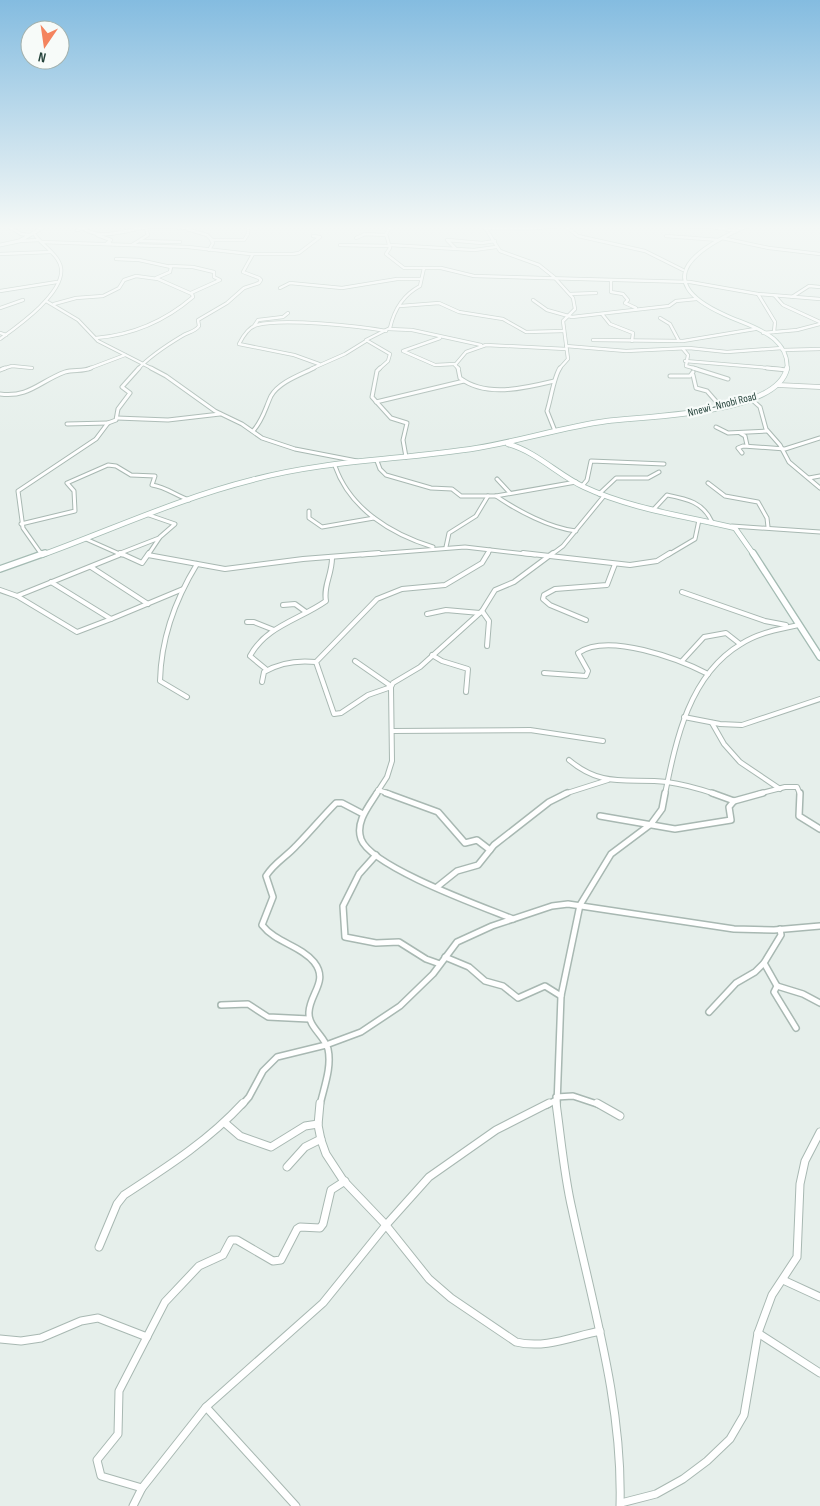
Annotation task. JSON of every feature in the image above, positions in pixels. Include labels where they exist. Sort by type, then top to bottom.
[{"type":"main road","points":[[694,296],[696,299],[763,333],[782,349],[787,360],[787,370],[785,377],[778,385]]},
{"type":"main road","name":"Nnewi -Nnobi Road","points":[[0,569],[189,500],[264,477],[504,443],[603,422],[721,407],[763,394],[778,385]]},
{"type":"main road","points":[[516,440],[522,448]]},
{"type":"main road","points":[[504,443],[522,448],[582,486],[602,495],[654,510],[732,526],[767,572],[800,625],[817,648],[820,657]]},
{"type":"street","points":[[0,339],[46,301],[49,296]]},
{"type":"street","points":[[54,304],[76,298],[99,296]]},
{"type":"street","points":[[95,338],[132,333],[182,308],[192,296]]},
{"type":"street","points":[[67,424],[114,422],[117,418],[118,409],[130,393],[122,386],[143,365],[184,335],[196,330],[199,326],[197,322],[201,318],[227,303],[235,296]]},
{"type":"street","points":[[387,330],[391,315],[407,296]]},
{"type":"street","points":[[555,431],[547,411],[554,390],[555,374],[568,359],[563,321],[575,309],[571,296]]},
{"type":"street","points":[[625,296],[628,300],[624,302],[638,309]]},
{"type":"street","points":[[759,296],[775,322],[774,332]]},
{"type":"street","points":[[776,296],[783,304],[820,323]]},
{"type":"street","points":[[780,296],[820,299]]},
{"type":"street","points":[[534,300],[547,310],[567,317],[669,306],[676,301],[696,299]]},
{"type":"street","points":[[0,308],[23,300]]},
{"type":"street","points":[[46,301],[54,304],[78,320],[95,338],[125,356],[166,376],[221,414],[262,438],[296,450],[363,462]]},
{"type":"street","points":[[399,306],[435,303],[459,312],[503,319],[517,325],[526,332],[564,331]]},
{"type":"street","points":[[288,313],[283,318],[258,320],[254,326],[244,333],[240,345],[294,355],[319,364]]},
{"type":"street","points":[[602,314],[610,324],[634,334],[632,341]]},
{"type":"street","points":[[660,318],[670,324],[679,341]]},
{"type":"street","points":[[763,333],[797,330],[820,323]]},
{"type":"street","points":[[254,326],[316,325],[387,330],[416,329],[459,343],[626,351],[683,348],[727,352],[820,349]]},
{"type":"street","points":[[593,340],[679,341],[755,329]]},
{"type":"street","points":[[253,431],[263,421],[270,395],[278,387],[304,371],[352,352],[367,339],[387,330]]},
{"type":"street","points":[[0,334],[6,335]]},
{"type":"street","points":[[440,338],[402,351],[432,364],[455,364],[461,360],[463,354],[482,345]]},
{"type":"street","points":[[366,341],[390,354],[388,361],[377,371],[372,397],[391,418],[408,423],[403,440],[406,457]]},
{"type":"street","points":[[683,348],[688,355],[685,361],[686,366],[728,379]]},
{"type":"street","points":[[0,394],[19,396],[66,371],[87,370],[125,356]]},
{"type":"street","points":[[685,361],[787,370]]},
{"type":"street","points":[[455,364],[460,370],[459,376],[472,386],[513,391],[554,381]]},
{"type":"street","points":[[0,370],[10,367],[32,368]]},
{"type":"street","points":[[694,368],[693,375],[696,388],[707,391],[721,407]]},
{"type":"street","points":[[670,376],[693,375]]},
{"type":"street","points":[[376,402],[464,381]]},
{"type":"street","points":[[778,385],[820,387]]},
{"type":"street","points":[[750,398],[760,407],[767,430],[782,449],[789,462],[820,488]]},
{"type":"street","points":[[117,418],[168,420],[221,414]]},
{"type":"street","points":[[42,555],[21,524],[18,495],[20,488],[96,439],[108,423]]},
{"type":"street","points":[[716,427],[728,433],[767,430]]},
{"type":"street","points":[[739,432],[745,436],[747,445]]},
{"type":"street","points":[[742,453],[739,447],[747,445],[782,449],[820,438]]},
{"type":"street","points":[[377,461],[384,473],[438,490],[452,490],[459,496],[496,496],[576,482]]},
{"type":"street","points":[[582,486],[586,480],[591,461],[664,464]]},
{"type":"street","points":[[21,524],[75,511],[74,493],[67,483],[82,474],[108,465],[116,466],[131,475],[155,476],[152,485],[165,487],[173,495],[189,500]]},
{"type":"street","points":[[335,466],[339,481],[374,518],[413,541],[436,548]]},
{"type":"street","points":[[316,662],[334,714],[341,713],[368,695],[391,686],[399,678],[420,668],[481,612],[495,590],[514,582],[550,556],[576,531],[616,478],[648,478],[659,472]]},
{"type":"street","points":[[809,478],[820,476]]},
{"type":"street","points":[[497,479],[510,493]]},
{"type":"street","points":[[708,482],[725,496],[758,502],[767,518],[768,527]]},
{"type":"street","points":[[654,510],[667,495],[692,500],[707,511],[712,522]]},
{"type":"street","points":[[446,547],[449,533],[476,516],[488,496]]},
{"type":"street","points":[[496,496],[518,512],[530,514],[558,529],[576,531]]},
{"type":"street","points":[[309,511],[309,518],[322,527],[374,518]]},
{"type":"street","points":[[86,539],[140,563],[160,537],[175,524],[149,515]]},
{"type":"street","points":[[148,555],[197,564],[236,568],[286,560],[332,558],[446,547],[630,565],[657,561],[695,539],[699,520]]},
{"type":"street","points":[[732,526],[820,532]]},
{"type":"street","points":[[17,596],[160,537]]},
{"type":"street","points":[[262,682],[262,675],[267,670],[290,661],[316,662],[377,599],[402,589],[444,585],[482,563],[490,550]]},
{"type":"street","points":[[267,670],[250,656],[262,639],[274,630],[327,600],[324,590],[332,573],[332,558]]},
{"type":"street","points":[[186,697],[160,679],[161,654],[183,589],[197,564]]},
{"type":"street","points":[[586,620],[550,605],[543,599],[544,595],[555,590],[607,585],[611,579],[615,564]]},
{"type":"street","points":[[91,567],[148,604]]},
{"type":"street","points":[[51,582],[111,619]]},
{"type":"street","points":[[0,590],[17,596],[77,632],[183,589]]},
{"type":"street","points":[[682,592],[769,623],[790,626]]},
{"type":"street","points":[[283,605],[296,604],[306,612]]},
{"type":"street","points":[[426,614],[446,610],[481,612],[488,617],[489,621],[487,646]]},
{"type":"street","points":[[247,622],[254,622],[274,630]]},
{"type":"street","points":[[800,625],[767,632],[740,644],[708,674],[690,703],[684,717],[662,809],[650,824],[611,854],[580,905],[561,996],[556,1098],[571,1207],[600,1331],[618,1433],[621,1468],[620,1505],[656,1494],[683,1479],[708,1461],[730,1439],[744,1415],[758,1332],[772,1295],[797,1257],[800,1184],[805,1160],[820,1132]]},
{"type":"street","points":[[682,662],[704,637],[726,634],[740,644]]},
{"type":"street","points":[[544,673],[586,676],[588,672],[578,653],[579,650],[591,647],[628,648],[664,654],[708,674]]},
{"type":"street","points":[[432,655],[440,662],[461,665],[468,669],[466,692]]},
{"type":"street","points":[[355,660],[391,686]]},
{"type":"street","points":[[391,686],[392,730],[390,769],[364,814],[360,838],[369,851],[418,880],[513,919]]},
{"type":"street","points":[[684,717],[712,723],[743,724],[769,717],[802,703],[820,699]]},
{"type":"street","points":[[712,723],[718,735],[737,759],[752,772],[780,789]]},
{"type":"street","points":[[392,730],[530,730],[603,742]]},
{"type":"street","points":[[569,760],[590,776],[609,779],[668,782],[703,790],[734,801],[791,786],[797,787],[800,792],[799,816],[820,829]]},
{"type":"street","points":[[436,887],[457,871],[478,865],[490,850],[548,802],[567,793],[600,784],[609,779]]},
{"type":"street","points":[[378,790],[432,810],[446,819],[465,843],[477,840],[490,850]]},
{"type":"street","points":[[600,816],[675,829],[728,821],[732,819],[729,807],[734,801]]},
{"type":"street","points":[[364,814],[342,803],[336,804],[312,826],[296,846],[273,865],[266,876],[273,897],[262,925],[265,930],[288,948],[308,955],[320,972],[320,990],[309,1009],[309,1019],[326,1044],[328,1059],[318,1124],[321,1139],[334,1166],[345,1182],[386,1225],[422,1273],[441,1291],[514,1342],[542,1346],[600,1331]]},
{"type":"street","points":[[376,855],[359,874],[343,906],[345,937],[376,943],[399,942],[426,959],[440,964]]},
{"type":"street","points":[[99,1247],[117,1204],[124,1195],[188,1154],[225,1123],[249,1097],[264,1071],[277,1057],[326,1044],[361,1032],[400,1006],[433,974],[457,942],[513,919],[552,906],[580,905],[734,929],[780,930],[820,926]]},
{"type":"street","points":[[709,1012],[736,983],[755,972],[764,963],[765,958],[781,935],[780,930]]},
{"type":"street","points":[[445,957],[469,968],[485,981],[503,986],[518,998],[545,986],[561,996]]},
{"type":"street","points":[[764,963],[777,986],[803,994],[820,1003]]},
{"type":"street","points":[[777,986],[774,992],[776,997],[796,1028]]},
{"type":"street","points":[[221,1005],[248,1004],[268,1017],[309,1019]]},
{"type":"street","points":[[133,1506],[142,1488],[206,1407],[227,1386],[322,1303],[386,1225],[429,1177],[496,1130],[556,1098],[575,1095],[595,1102],[620,1116]]},
{"type":"street","points":[[225,1123],[240,1136],[272,1147],[305,1126],[318,1124]]},
{"type":"street","points":[[287,1167],[306,1146],[321,1139]]},
{"type":"street","points":[[142,1488],[101,1476],[96,1462],[98,1456],[118,1433],[121,1412],[118,1398],[119,1390],[173,1292],[200,1266],[223,1255],[231,1240],[237,1240],[273,1261],[282,1260],[297,1229],[300,1227],[320,1228],[323,1224],[331,1190],[334,1186],[345,1182]]},
{"type":"street","points":[[783,1280],[820,1297]]},
{"type":"street","points":[[0,1339],[25,1342],[53,1335],[90,1318],[98,1318],[147,1337]]},
{"type":"street","points":[[758,1332],[820,1373]]},
{"type":"street","points":[[206,1407],[296,1506]]}]
